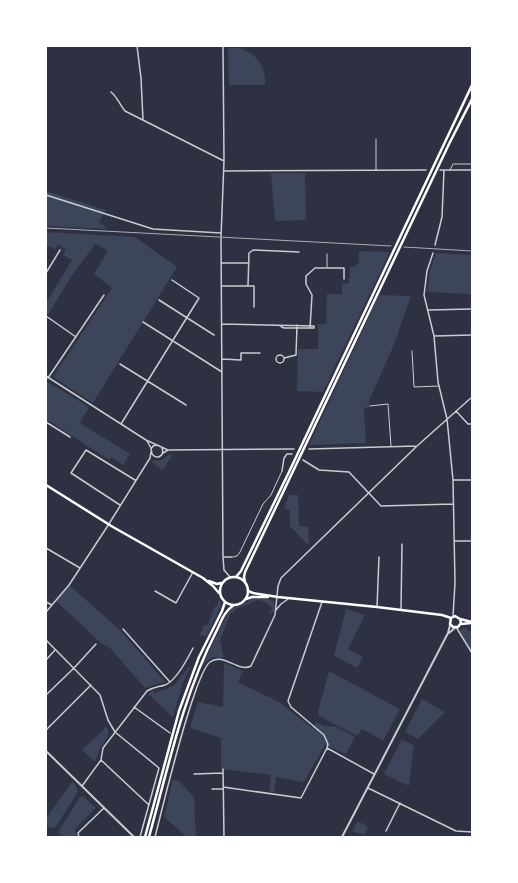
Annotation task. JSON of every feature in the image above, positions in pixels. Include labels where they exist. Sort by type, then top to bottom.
[{"type":"main road","points":[[246,599],[248,591],[244,577],[245,572],[472,85]]},
{"type":"main road","points":[[236,577],[241,571],[290,473],[472,99]]},
{"type":"main road","points":[[46,485],[109,524],[203,578],[216,584],[222,583],[230,577],[236,577],[245,582]]},
{"type":"main road","points":[[145,837],[179,711],[199,657],[222,611],[224,602],[220,593],[203,578]]},
{"type":"main road","points":[[220,593],[222,583]]},
{"type":"main road","points":[[248,591],[276,597],[377,606],[452,617],[457,616],[460,619],[472,622]]},
{"type":"main road","points":[[149,837],[192,685],[226,612],[229,608],[243,602],[246,599],[252,597],[271,596]]},
{"type":"main road","points":[[224,602],[234,606]]},
{"type":"main road","points":[[442,615],[450,624],[456,627],[460,624],[472,622]]},
{"type":"main road","points":[[450,624],[452,617]]},
{"type":"main road","points":[[460,619],[460,624]]},
{"type":"street","points":[[137,46],[141,78],[143,120]]},
{"type":"street","points":[[223,46],[224,171],[221,233],[223,557],[224,570],[230,577]]},
{"type":"street","points":[[111,92],[125,111],[224,162]]},
{"type":"street","points":[[224,171],[426,170]]},
{"type":"street","points":[[440,170],[472,170]]},
{"type":"street","points":[[435,245],[442,216],[444,170]]},
{"type":"street","points":[[46,195],[153,230],[221,233]]},
{"type":"street","points":[[46,273],[60,250]]},
{"type":"street","points":[[248,286],[249,252],[253,250],[298,252]]},
{"type":"street","points":[[433,253],[427,271],[424,295],[434,336],[439,386],[447,419],[453,480],[455,584],[452,617]]},
{"type":"street","points":[[221,262],[249,262]]},
{"type":"street","points":[[222,324],[310,327],[312,295],[306,284],[306,276],[315,268],[344,268],[344,279]]},
{"type":"street","points":[[121,424],[199,298],[172,280]]},
{"type":"street","points":[[222,286],[254,286],[254,308]]},
{"type":"street","points":[[48,378],[104,295]]},
{"type":"street","points":[[159,300],[214,335]]},
{"type":"street","points":[[428,310],[472,309]]},
{"type":"street","points":[[46,316],[76,336]]},
{"type":"street","points":[[143,322],[222,372]]},
{"type":"street","points":[[284,358],[284,361],[280,363],[276,361],[278,355],[284,358],[296,355],[297,327]]},
{"type":"street","points":[[434,336],[472,335]]},
{"type":"street","points":[[222,359],[241,360],[241,353],[260,354]]},
{"type":"street","points":[[120,364],[186,405]]},
{"type":"street","points":[[46,376],[146,440],[168,450],[223,451],[294,449]]},
{"type":"street","points":[[156,837],[185,724],[197,687],[206,666],[213,660],[219,659],[227,660],[245,668],[251,666],[276,615],[276,597],[278,593],[278,586],[282,578],[417,446],[472,396]]},
{"type":"street","points":[[456,411],[468,424],[472,424]]},
{"type":"street","points":[[46,422],[70,437]]},
{"type":"street","points":[[46,612],[69,585],[150,458],[151,449],[146,440]]},
{"type":"street","points":[[151,449],[153,446],[157,445]]},
{"type":"street","points":[[409,446],[412,451]]},
{"type":"street","points":[[309,449],[417,446]]},
{"type":"street","points":[[162,447],[163,453]]},
{"type":"street","points":[[120,505],[71,473],[86,450],[135,480]]},
{"type":"street","points":[[150,458],[154,456],[160,457],[168,450]]},
{"type":"street","points":[[151,452],[154,456]]},
{"type":"street","points":[[282,471],[284,456],[287,454],[292,454]]},
{"type":"street","points":[[302,460],[319,470],[349,472],[381,506],[453,504]]},
{"type":"street","points":[[453,480],[472,480]]},
{"type":"street","points":[[454,542],[472,541]]},
{"type":"street","points":[[401,610],[402,544]]},
{"type":"street","points":[[46,548],[80,568]]},
{"type":"street","points":[[223,557],[232,557]]},
{"type":"street","points":[[377,606],[379,557]]},
{"type":"street","points":[[155,591],[176,603],[193,572]]},
{"type":"street","points":[[276,610],[285,601],[291,598]]},
{"type":"street","points":[[46,602],[52,605]]},
{"type":"street","points":[[212,789],[223,788],[300,798],[328,744],[324,735],[291,707],[288,700],[322,602]]},
{"type":"street","points":[[342,837],[448,633],[450,624]]},
{"type":"street","points":[[448,633],[456,627],[472,653]]},
{"type":"street","points":[[123,629],[170,682]]},
{"type":"street","points":[[46,640],[100,695],[108,720],[115,732],[158,768],[140,837]]},
{"type":"street","points":[[46,695],[96,644]]},
{"type":"street","points":[[82,786],[101,760],[103,748],[134,707],[147,691],[156,686],[165,685],[170,682],[187,662],[193,648]]},
{"type":"street","points":[[46,660],[55,650]]},
{"type":"street","points":[[46,730],[90,685]]},
{"type":"street","points":[[134,707],[170,733]]},
{"type":"street","points":[[327,748],[375,774]]},
{"type":"street","points":[[46,751],[134,837]]},
{"type":"street","points":[[101,760],[149,805]]},
{"type":"street","points":[[223,769],[224,837]]},
{"type":"street","points":[[194,774],[223,773]]},
{"type":"street","points":[[368,787],[448,828],[456,831],[472,832]]},
{"type":"street","points":[[386,831],[400,803]]},
{"type":"street","points":[[79,837],[78,834],[81,830],[104,808]]},
{"type":"street","points":[[245,837],[250,837]]},
{"type":"lane","points":[[376,139],[376,170]]},
{"type":"lane","points":[[450,170],[453,164],[472,164]]},
{"type":"lane","points":[[326,268],[327,254]]},
{"type":"lane","points":[[412,351],[414,387],[439,386]]},
{"type":"lane","points":[[370,406],[388,404],[391,447]]},
{"type":"lane","points":[[232,557],[237,556],[240,552],[263,504],[271,495],[282,471]]},
{"type":"shaded area","points":[[228,48],[243,50],[256,58],[263,70],[265,85],[229,85]]},
{"type":"shaded area","points":[[271,173],[305,173],[306,220],[275,221]]},
{"type":"shaded area","points":[[46,191],[106,210],[99,222],[108,229],[46,226]]},
{"type":"shaded area","points":[[46,232],[135,237],[177,267],[93,403],[53,377],[112,288],[94,274],[108,251],[95,244],[71,277],[48,315],[46,313],[46,303],[72,260],[63,255],[66,250],[58,244],[55,249],[46,245]]},
{"type":"shaded area","points":[[359,251],[390,252],[323,392],[297,391],[298,349],[318,349],[318,324],[326,324],[327,294],[342,294],[342,284],[349,283],[350,267],[355,266],[359,262]]},
{"type":"shaded area","points":[[436,253],[472,255],[472,294],[427,292],[430,271]]},
{"type":"shaded area","points":[[379,295],[411,296],[393,347],[369,401],[369,407],[364,408],[366,443],[309,445]]},
{"type":"shaded area","points":[[46,381],[89,407],[80,423],[130,454],[123,465],[111,457],[109,460],[46,419]]},
{"type":"shaded area","points":[[173,454],[163,470],[151,462],[161,460],[168,455]]},
{"type":"shaded area","points":[[289,495],[298,495],[299,526],[308,527],[309,543],[307,544],[290,526],[290,511],[284,508]]},
{"type":"shaded area","points":[[69,585],[120,630],[165,682],[145,688],[110,648],[102,644],[56,601]]},
{"type":"shaded area","points":[[219,598],[221,606],[206,637],[200,635],[204,625],[207,626],[215,606],[217,607]]},
{"type":"shaded area","points":[[253,598],[272,600],[274,603],[274,612],[269,615],[272,608],[265,602],[258,600],[234,610],[235,612],[231,613],[220,640],[224,658],[213,657],[203,664],[230,609],[242,605]]},
{"type":"shaded area","points":[[346,609],[365,615],[348,649],[363,657],[357,668],[334,656]]},
{"type":"shaded area","points":[[463,628],[467,629],[467,631],[472,631],[472,651],[460,631]]},
{"type":"shaded area","points":[[224,663],[243,671],[238,682],[279,702],[312,728],[317,722],[323,726],[336,727],[355,737],[346,754],[325,745],[304,782],[276,777],[274,792],[269,791],[271,775],[221,769],[221,738],[190,728],[198,702],[223,707]]},
{"type":"shaded area","points":[[190,666],[183,683],[173,717],[148,694],[153,690],[154,693],[174,685]]},
{"type":"shaded area","points":[[329,671],[400,709],[383,741],[362,729],[357,736],[319,716],[318,711]]},
{"type":"shaded area","points":[[422,699],[445,712],[418,739],[405,732]]},
{"type":"shaded area","points":[[103,726],[108,728],[108,736],[100,748],[95,762],[82,750],[104,729]]},
{"type":"shaded area","points":[[402,739],[414,746],[409,786],[384,774]]},
{"type":"shaded area","points":[[173,779],[179,781],[194,797],[196,837],[187,837],[164,817]]},
{"type":"shaded area","points":[[72,782],[76,786],[77,793],[55,828],[51,828],[46,825],[46,818]]},
{"type":"shaded area","points":[[82,796],[96,808],[75,829],[77,837],[63,837],[59,834],[59,831],[79,798]]},
{"type":"shaded area","points":[[358,821],[368,827],[364,835],[352,831]]},
{"type":"railway","points":[[46,228],[391,246]]},
{"type":"railway","points":[[404,247],[472,251]]}]
